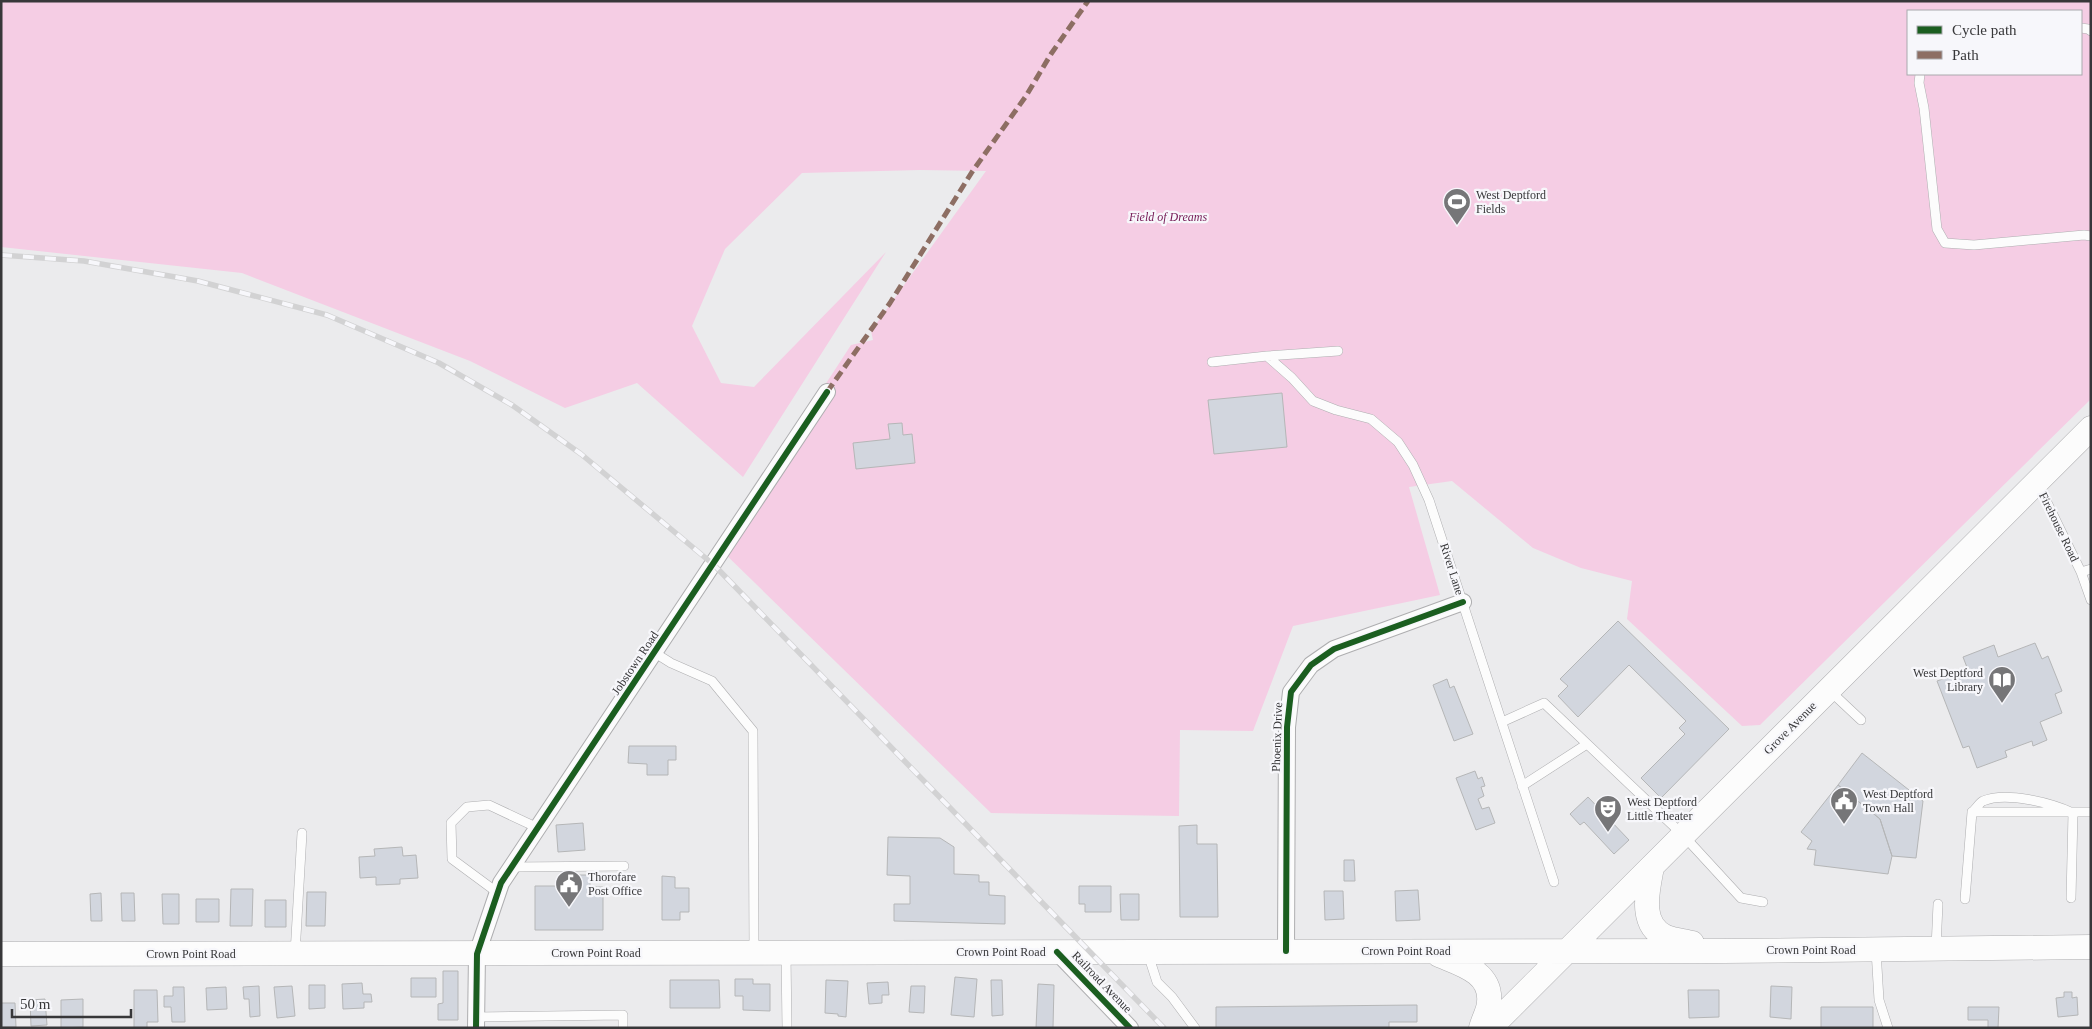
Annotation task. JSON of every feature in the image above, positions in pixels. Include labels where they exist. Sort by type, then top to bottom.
[{"type":"main road","name":"Grove Avenue","points":[[1490,1028],[2091,428]]},
{"type":"main road","points":[[1652,867],[1647,914],[1653,926],[1664,937],[1723,951]]},
{"type":"main road","name":"Crown Point Road","points":[[1,954],[1723,951],[2091,947]]},
{"type":"main road","points":[[1428,951],[1475,970],[1486,983],[1490,1001],[1481,1028]]},
{"type":"street","name":"Jobstown Road","points":[[477,1023],[477,954],[501,884],[827,392]]},
{"type":"street","name":"Phoenix Drive","points":[[1286,951],[1287,727],[1290,692],[1311,665],[1334,650],[1463,602]]},
{"type":"street","name":"Railroad Avenue","points":[[1057,952],[1130,1028]]},
{"type":"lane","points":[[1920,75],[1919,83],[1924,108],[1937,229],[1945,243],[1974,244],[2091,236]]},
{"type":"lane","points":[[1212,362],[1338,351]]},
{"type":"lane","name":"River Lane","points":[[1267,356],[1313,400],[1336,410],[1371,419],[1398,442],[1413,465],[1429,500],[1554,882]]},
{"type":"lane","name":"Firehouse Road","points":[[2036,482],[2081,572],[2091,600]]},
{"type":"lane","points":[[2081,572],[2091,569]]},
{"type":"lane","points":[[655,654],[712,681],[753,731],[754,952]]},
{"type":"lane","points":[[1829,690],[1861,720]]},
{"type":"lane","points":[[1502,722],[1544,703],[1683,835],[1741,898],[1764,902]]},
{"type":"lane","points":[[1522,786],[1587,744]]},
{"type":"lane","points":[[1965,899],[1972,812],[1982,802],[1991,799],[2032,799],[2073,813]]},
{"type":"lane","points":[[498,893],[452,859],[451,823],[467,807],[489,805],[538,828]]},
{"type":"lane","points":[[1972,812],[2091,812]]},
{"type":"lane","points":[[2071,898],[2073,813]]},
{"type":"lane","points":[[295,954],[302,833]]},
{"type":"lane","points":[[512,867],[624,866]]},
{"type":"lane","points":[[1936,949],[1938,904]]},
{"type":"lane","points":[[1876,950],[1879,1000],[1888,1028]]},
{"type":"lane","points":[[786,952],[787,1028]]},
{"type":"lane","points":[[1147,952],[1157,982],[1172,997],[1195,1028]]},
{"type":"lane","points":[[477,1023],[623,1016],[623,1028]]},
{"type":"green space","name":"Field of Dreams","points":[[1,1],[2091,1],[2091,399],[1760,725],[1742,726],[1627,619],[1632,581],[1581,568],[1533,548],[1452,481],[1409,487],[1440,595],[1293,626],[1253,731],[1180,730],[1179,816],[991,813],[719,548],[851,345],[873,340],[871,331],[986,171],[920,170],[802,173],[725,249],[692,326],[721,383],[754,387],[886,252],[743,477],[637,383],[565,408],[470,361],[242,273],[1,247]]},
{"type":"building","points":[[1282,393],[1287,447],[1214,454],[1208,400]]},
{"type":"building","points":[[902,423],[903,435],[912,434],[915,463],[856,469],[853,443],[890,439],[888,424]]},
{"type":"building","points":[[1618,621],[1729,729],[1661,798],[1641,778],[1685,734],[1679,728],[1686,721],[1629,665],[1578,717],[1558,696],[1568,686],[1560,679]]},
{"type":"building","name":"West Deptford Library","points":[[2035,643],[2042,659],[2048,656],[2062,691],[2055,694],[2062,713],[2040,722],[2047,740],[2033,746],[2032,741],[2005,751],[2007,757],[1977,768],[1969,746],[1963,748],[1937,681],[1968,670],[1963,657],[1994,645],[1998,657]]},
{"type":"building","points":[[1447,679],[1450,688],[1454,686],[1473,734],[1454,741],[1433,685]]},
{"type":"building","points":[[629,746],[676,746],[676,760],[668,760],[668,775],[647,775],[647,764],[628,763]]},
{"type":"building","points":[[1862,753],[1923,801],[1916,858],[1892,856],[1880,819],[1838,785]]},
{"type":"building","points":[[1475,771],[1478,779],[1482,777],[1485,786],[1481,787],[1484,796],[1478,799],[1482,809],[1489,807],[1495,823],[1476,830],[1456,778]]},
{"type":"building","name":"West Deptford Town Hall","points":[[1838,785],[1880,819],[1892,856],[1888,874],[1814,865],[1816,850],[1807,849],[1812,841],[1801,832]]},
{"type":"building","name":"West Deptford Little Theater","points":[[1588,797],[1629,840],[1614,854],[1584,822],[1580,825],[1570,814]]},
{"type":"building","points":[[583,823],[585,850],[558,852],[556,825]]},
{"type":"building","points":[[1197,825],[1197,844],[1217,844],[1218,917],[1180,917],[1179,826]]},
{"type":"building","points":[[888,837],[940,838],[954,847],[954,874],[979,875],[979,882],[989,882],[989,895],[1005,896],[1005,924],[894,921],[894,904],[910,904],[910,876],[887,875]]},
{"type":"building","points":[[402,847],[403,856],[416,855],[418,878],[400,879],[400,884],[376,885],[376,877],[360,878],[359,857],[375,856],[374,849]]},
{"type":"building","points":[[1344,860],[1354,860],[1355,881],[1344,881]]},
{"type":"building","name":"Thorofare Post Office","points":[[579,875],[590,875],[590,887],[603,887],[603,930],[535,930],[535,886],[579,886]]},
{"type":"building","points":[[662,876],[675,877],[675,888],[689,888],[689,912],[680,912],[680,920],[662,920]]},
{"type":"building","points":[[1079,886],[1111,886],[1111,912],[1085,912],[1085,904],[1079,904]]},
{"type":"building","points":[[231,889],[253,889],[252,926],[230,926]]},
{"type":"building","points":[[1418,890],[1420,920],[1396,921],[1395,891]]},
{"type":"building","points":[[1324,891],[1343,891],[1344,919],[1325,920]]},
{"type":"building","points":[[307,892],[326,892],[325,926],[306,926]]},
{"type":"building","points":[[101,893],[102,921],[91,921],[90,894]]},
{"type":"building","points":[[121,893],[134,893],[135,921],[122,921]]},
{"type":"building","points":[[162,894],[179,894],[179,924],[163,924]]},
{"type":"building","points":[[1120,894],[1139,894],[1139,920],[1121,920]]},
{"type":"building","points":[[196,899],[219,899],[219,922],[196,922]]},
{"type":"building","points":[[265,900],[286,900],[286,927],[265,927]]},
{"type":"building","points":[[443,971],[458,971],[458,1020],[438,1020],[438,1004],[443,1003]]},
{"type":"building","points":[[955,977],[977,979],[974,1017],[951,1015]]},
{"type":"building","points":[[411,978],[436,978],[436,997],[411,997]]},
{"type":"building","points":[[735,979],[753,979],[753,984],[770,984],[770,1011],[743,1010],[743,996],[735,996]]},
{"type":"building","points":[[670,980],[719,980],[720,1008],[670,1008]]},
{"type":"building","points":[[826,980],[848,981],[846,1017],[825,1013]]},
{"type":"building","points":[[991,980],[1002,980],[1003,1015],[992,1016]]},
{"type":"building","points":[[888,982],[889,995],[882,995],[882,1003],[869,1004],[867,983]]},
{"type":"building","points":[[362,983],[363,994],[371,994],[372,1002],[364,1002],[364,1008],[343,1009],[342,984]]},
{"type":"building","points":[[1038,984],[1054,985],[1053,1028],[1036,1028]]},
{"type":"building","points":[[309,985],[325,985],[325,1008],[309,1009]]},
{"type":"building","points":[[259,986],[260,1016],[250,1017],[249,999],[244,999],[243,987]]},
{"type":"building","points":[[292,986],[295,1016],[277,1018],[274,987]]},
{"type":"building","points":[[911,986],[925,986],[924,1013],[909,1012]]},
{"type":"building","points":[[1771,986],[1792,987],[1791,1019],[1770,1017]]},
{"type":"building","points":[[173,987],[184,987],[185,1022],[172,1022],[171,1007],[164,1007],[164,996],[173,996]]},
{"type":"building","points":[[226,987],[227,1009],[207,1010],[206,988]]},
{"type":"building","points":[[134,990],[157,990],[158,1022],[147,1022],[147,1028],[134,1028]]},
{"type":"building","points":[[1688,990],[1719,990],[1719,1017],[1689,1018]]},
{"type":"building","points":[[2064,992],[2072,992],[2072,998],[2077,997],[2078,1015],[2058,1017],[2056,998],[2064,997]]},
{"type":"building","points":[[45,999],[47,1025],[31,1026],[30,1000]]},
{"type":"building","points":[[83,999],[83,1027],[61,1028],[61,1000]]},
{"type":"building","points":[[1,1003],[15,1003],[16,1027],[1,1027]]},
{"type":"building","points":[[1417,1005],[1417,1022],[1389,1022],[1389,1028],[1216,1028],[1216,1007]]},
{"type":"building","points":[[1821,1007],[1873,1007],[1873,1028],[1821,1028]]},
{"type":"building","points":[[1968,1007],[1999,1007],[1998,1028],[1988,1028],[1988,1020],[1968,1020]]},
{"type":"railway","points":[[1,255],[84,261],[198,281],[327,315],[439,363],[512,405],[581,454],[714,565],[1164,1028]]},
{"type":"marked path","points":[[827,392],[890,303],[972,172],[1026,96],[1051,54],[1088,1]]},
{"type":"cycle path","points":[[476,1028],[477,954],[501,883],[827,392]]},
{"type":"cycle path","points":[[1286,951],[1287,727],[1291,692],[1311,665],[1334,649],[1463,602]]},
{"type":"cycle path","points":[[1057,952],[1130,1028]]},
{"type":"place","name":"West Deptford Fields","points":[[1457,226]]},
{"type":"place","name":"West Deptford Library","points":[[2002,704]]},
{"type":"place","name":"West Deptford Town Hall","points":[[1844,825]]},
{"type":"place","name":"West Deptford Little Theater","points":[[1608,833]]},
{"type":"place","name":"Thorofare Post Office","points":[[569,908]]}]
